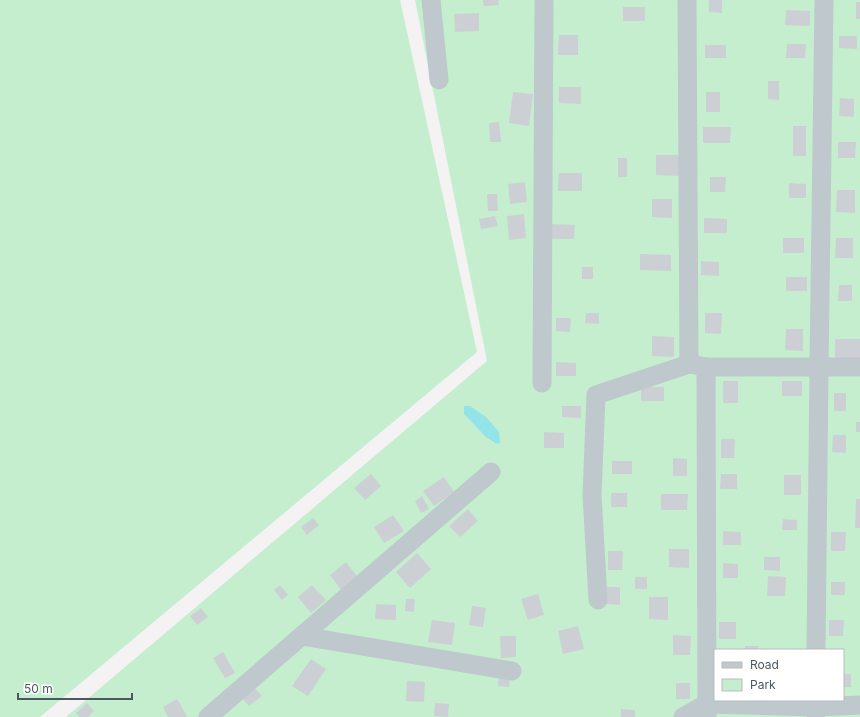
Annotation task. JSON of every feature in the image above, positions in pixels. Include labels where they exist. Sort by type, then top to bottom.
[{"type":"street","points":[[431,0],[439,80]]},
{"type":"street","points":[[542,383],[544,0]]},
{"type":"street","points":[[687,0],[706,710]]},
{"type":"street","points":[[816,649],[824,0]]},
{"type":"street","points":[[598,600],[592,495],[596,395],[697,365],[860,367]]},
{"type":"street","points":[[208,717],[491,472]]},
{"type":"street","points":[[302,636],[512,672]]},
{"type":"street","points":[[683,717],[706,710],[816,708],[860,705]]},
{"type":"green space","points":[[0,0],[400,0],[477,352],[40,717],[0,717]]},
{"type":"green space","points":[[415,0],[860,0],[860,717],[66,717],[487,361]]},
{"type":"water","points":[[464,406],[470,406],[486,417],[499,432],[500,443],[497,444],[486,437],[464,414]]},
{"type":"building","points":[[483,0],[498,0],[499,5],[484,6]]},
{"type":"building","points":[[709,0],[722,0],[722,13],[709,12]]},
{"type":"building","points":[[856,2],[860,2],[860,19],[856,19]]},
{"type":"building","points":[[623,7],[645,7],[645,21],[623,21]]},
{"type":"building","points":[[786,10],[810,11],[810,26],[785,25]]},
{"type":"building","points":[[479,13],[479,31],[455,32],[454,14]]},
{"type":"building","points":[[559,35],[578,35],[578,55],[558,55]]},
{"type":"building","points":[[839,36],[857,36],[857,49],[839,48]]},
{"type":"building","points":[[787,44],[806,44],[805,58],[786,58]]},
{"type":"building","points":[[705,45],[726,45],[726,58],[705,58]]},
{"type":"building","points":[[768,81],[779,81],[779,100],[768,99]]},
{"type":"building","points":[[559,87],[581,87],[581,104],[559,103]]},
{"type":"building","points":[[513,92],[533,94],[529,126],[509,123]]},
{"type":"building","points":[[706,92],[720,92],[720,112],[706,112]]},
{"type":"building","points":[[840,98],[854,99],[854,117],[839,116]]},
{"type":"building","points":[[499,122],[501,142],[490,142],[489,123]]},
{"type":"building","points":[[793,126],[806,126],[806,156],[793,156]]},
{"type":"building","points":[[703,127],[731,127],[730,143],[703,143]]},
{"type":"building","points":[[838,142],[856,142],[855,158],[838,158]]},
{"type":"building","points":[[656,155],[681,155],[680,176],[656,175]]},
{"type":"building","points":[[618,158],[627,158],[627,177],[618,177]]},
{"type":"building","points":[[559,173],[582,173],[582,191],[558,191]]},
{"type":"building","points":[[710,177],[726,177],[725,192],[710,192]]},
{"type":"building","points":[[525,182],[527,202],[510,204],[508,184]]},
{"type":"building","points":[[789,183],[806,184],[806,198],[789,198]]},
{"type":"building","points":[[837,190],[855,190],[855,213],[836,212]]},
{"type":"building","points":[[487,194],[497,194],[498,211],[488,211]]},
{"type":"building","points":[[652,199],[672,199],[672,218],[652,217]]},
{"type":"building","points":[[524,214],[526,238],[509,240],[507,216]]},
{"type":"building","points":[[495,216],[498,226],[481,229],[479,219]]},
{"type":"building","points":[[704,218],[727,219],[727,233],[704,233]]},
{"type":"building","points":[[550,224],[575,225],[574,239],[549,239]]},
{"type":"building","points":[[783,238],[804,238],[804,253],[783,253]]},
{"type":"building","points":[[836,238],[853,238],[853,258],[835,258]]},
{"type":"building","points":[[640,254],[671,255],[671,271],[640,270]]},
{"type":"building","points":[[701,261],[719,262],[719,276],[701,275]]},
{"type":"building","points":[[582,267],[593,267],[593,279],[582,279]]},
{"type":"building","points":[[786,277],[807,277],[807,291],[786,291]]},
{"type":"building","points":[[839,285],[852,285],[852,301],[838,301]]},
{"type":"building","points":[[586,313],[599,313],[599,324],[585,323]]},
{"type":"building","points":[[705,313],[722,313],[721,334],[705,333]]},
{"type":"building","points":[[556,318],[571,318],[570,332],[556,331]]},
{"type":"building","points":[[786,329],[803,329],[803,351],[785,350]]},
{"type":"building","points":[[652,336],[674,337],[674,357],[652,356]]},
{"type":"building","points":[[835,339],[860,339],[860,360],[835,360]]},
{"type":"building","points":[[556,362],[576,363],[576,376],[556,376]]},
{"type":"building","points":[[723,381],[738,381],[738,403],[723,403]]},
{"type":"building","points":[[782,381],[802,381],[802,396],[782,396]]},
{"type":"building","points":[[641,387],[664,387],[664,401],[641,401]]},
{"type":"building","points":[[834,393],[846,393],[846,411],[834,411]]},
{"type":"building","points":[[562,406],[581,406],[581,418],[562,417]]},
{"type":"building","points":[[856,422],[860,422],[860,432],[856,432]]},
{"type":"building","points":[[544,432],[564,433],[564,448],[544,448]]},
{"type":"building","points":[[833,435],[846,435],[846,453],[832,452]]},
{"type":"building","points":[[721,439],[735,439],[734,458],[721,458]]},
{"type":"building","points":[[673,458],[687,459],[687,476],[673,476]]},
{"type":"building","points":[[612,461],[632,461],[632,474],[612,474]]},
{"type":"building","points":[[371,474],[381,486],[365,500],[354,488]]},
{"type":"building","points":[[721,474],[737,474],[737,489],[720,489]]},
{"type":"building","points":[[784,475],[801,475],[801,495],[784,495]]},
{"type":"building","points":[[444,477],[454,492],[434,506],[423,491]]},
{"type":"building","points":[[611,493],[627,493],[627,507],[611,507]]},
{"type":"building","points":[[661,494],[688,494],[687,510],[661,510]]},
{"type":"building","points":[[422,496],[429,509],[421,513],[415,501]]},
{"type":"building","points":[[856,499],[860,499],[860,528],[855,528]]},
{"type":"building","points":[[468,509],[478,521],[460,537],[449,526]]},
{"type":"building","points":[[393,515],[404,531],[384,543],[374,527]]},
{"type":"building","points":[[313,518],[319,525],[307,535],[301,527]]},
{"type":"building","points":[[783,519],[797,520],[797,530],[782,530]]},
{"type":"building","points":[[723,531],[741,532],[741,545],[723,545]]},
{"type":"building","points":[[831,532],[846,532],[845,551],[831,551]]},
{"type":"building","points":[[669,549],[689,549],[689,568],[669,567]]},
{"type":"building","points":[[608,551],[623,551],[622,570],[608,570]]},
{"type":"building","points":[[417,553],[431,569],[410,588],[396,572]]},
{"type":"building","points":[[764,557],[780,557],[780,571],[764,570]]},
{"type":"building","points":[[346,562],[359,579],[342,591],[330,575]]},
{"type":"building","points":[[723,563],[738,564],[738,578],[723,578]]},
{"type":"building","points":[[768,576],[786,577],[785,596],[767,596]]},
{"type":"building","points":[[635,577],[647,577],[647,589],[635,589]]},
{"type":"building","points":[[831,582],[845,582],[845,595],[831,595]]},
{"type":"building","points":[[280,585],[288,595],[282,600],[274,590]]},
{"type":"building","points":[[312,585],[326,600],[311,613],[298,597]]},
{"type":"building","points":[[607,587],[620,587],[620,605],[606,604]]},
{"type":"building","points":[[538,594],[544,615],[528,620],[521,599]]},
{"type":"building","points":[[649,597],[668,597],[668,620],[649,619]]},
{"type":"building","points":[[406,599],[415,599],[414,612],[405,611]]},
{"type":"building","points":[[376,604],[396,605],[396,620],[375,619]]},
{"type":"building","points":[[472,606],[486,608],[483,627],[469,625]]},
{"type":"building","points":[[201,608],[208,617],[197,625],[190,616]]},
{"type":"building","points":[[432,620],[455,623],[452,645],[428,642]]},
{"type":"building","points":[[829,620],[844,620],[843,636],[829,636]]},
{"type":"building","points":[[719,622],[736,622],[736,639],[719,639]]},
{"type":"building","points":[[578,626],[584,649],[563,654],[558,631]]},
{"type":"building","points":[[673,635],[691,636],[690,655],[673,655]]},
{"type":"building","points":[[500,636],[516,636],[516,657],[501,658]]},
{"type":"building","points":[[745,646],[758,646],[758,649],[745,649]]},
{"type":"building","points":[[223,652],[235,673],[225,678],[213,658]]},
{"type":"building","points":[[311,659],[326,669],[308,696],[292,686]]},
{"type":"building","points":[[844,674],[851,674],[851,687],[844,687]]},
{"type":"building","points":[[499,675],[510,676],[509,687],[498,686]]},
{"type":"building","points":[[407,681],[425,682],[424,702],[406,701]]},
{"type":"building","points":[[676,683],[690,683],[690,699],[676,699]]},
{"type":"building","points":[[254,687],[262,696],[249,706],[241,697]]},
{"type":"building","points":[[177,699],[187,716],[168,717],[163,707]]},
{"type":"building","points":[[87,703],[94,711],[88,717],[79,717],[76,713]]},
{"type":"building","points":[[435,703],[449,704],[448,717],[434,716]]},
{"type":"building","points":[[621,709],[635,710],[635,717],[621,717]]}]
